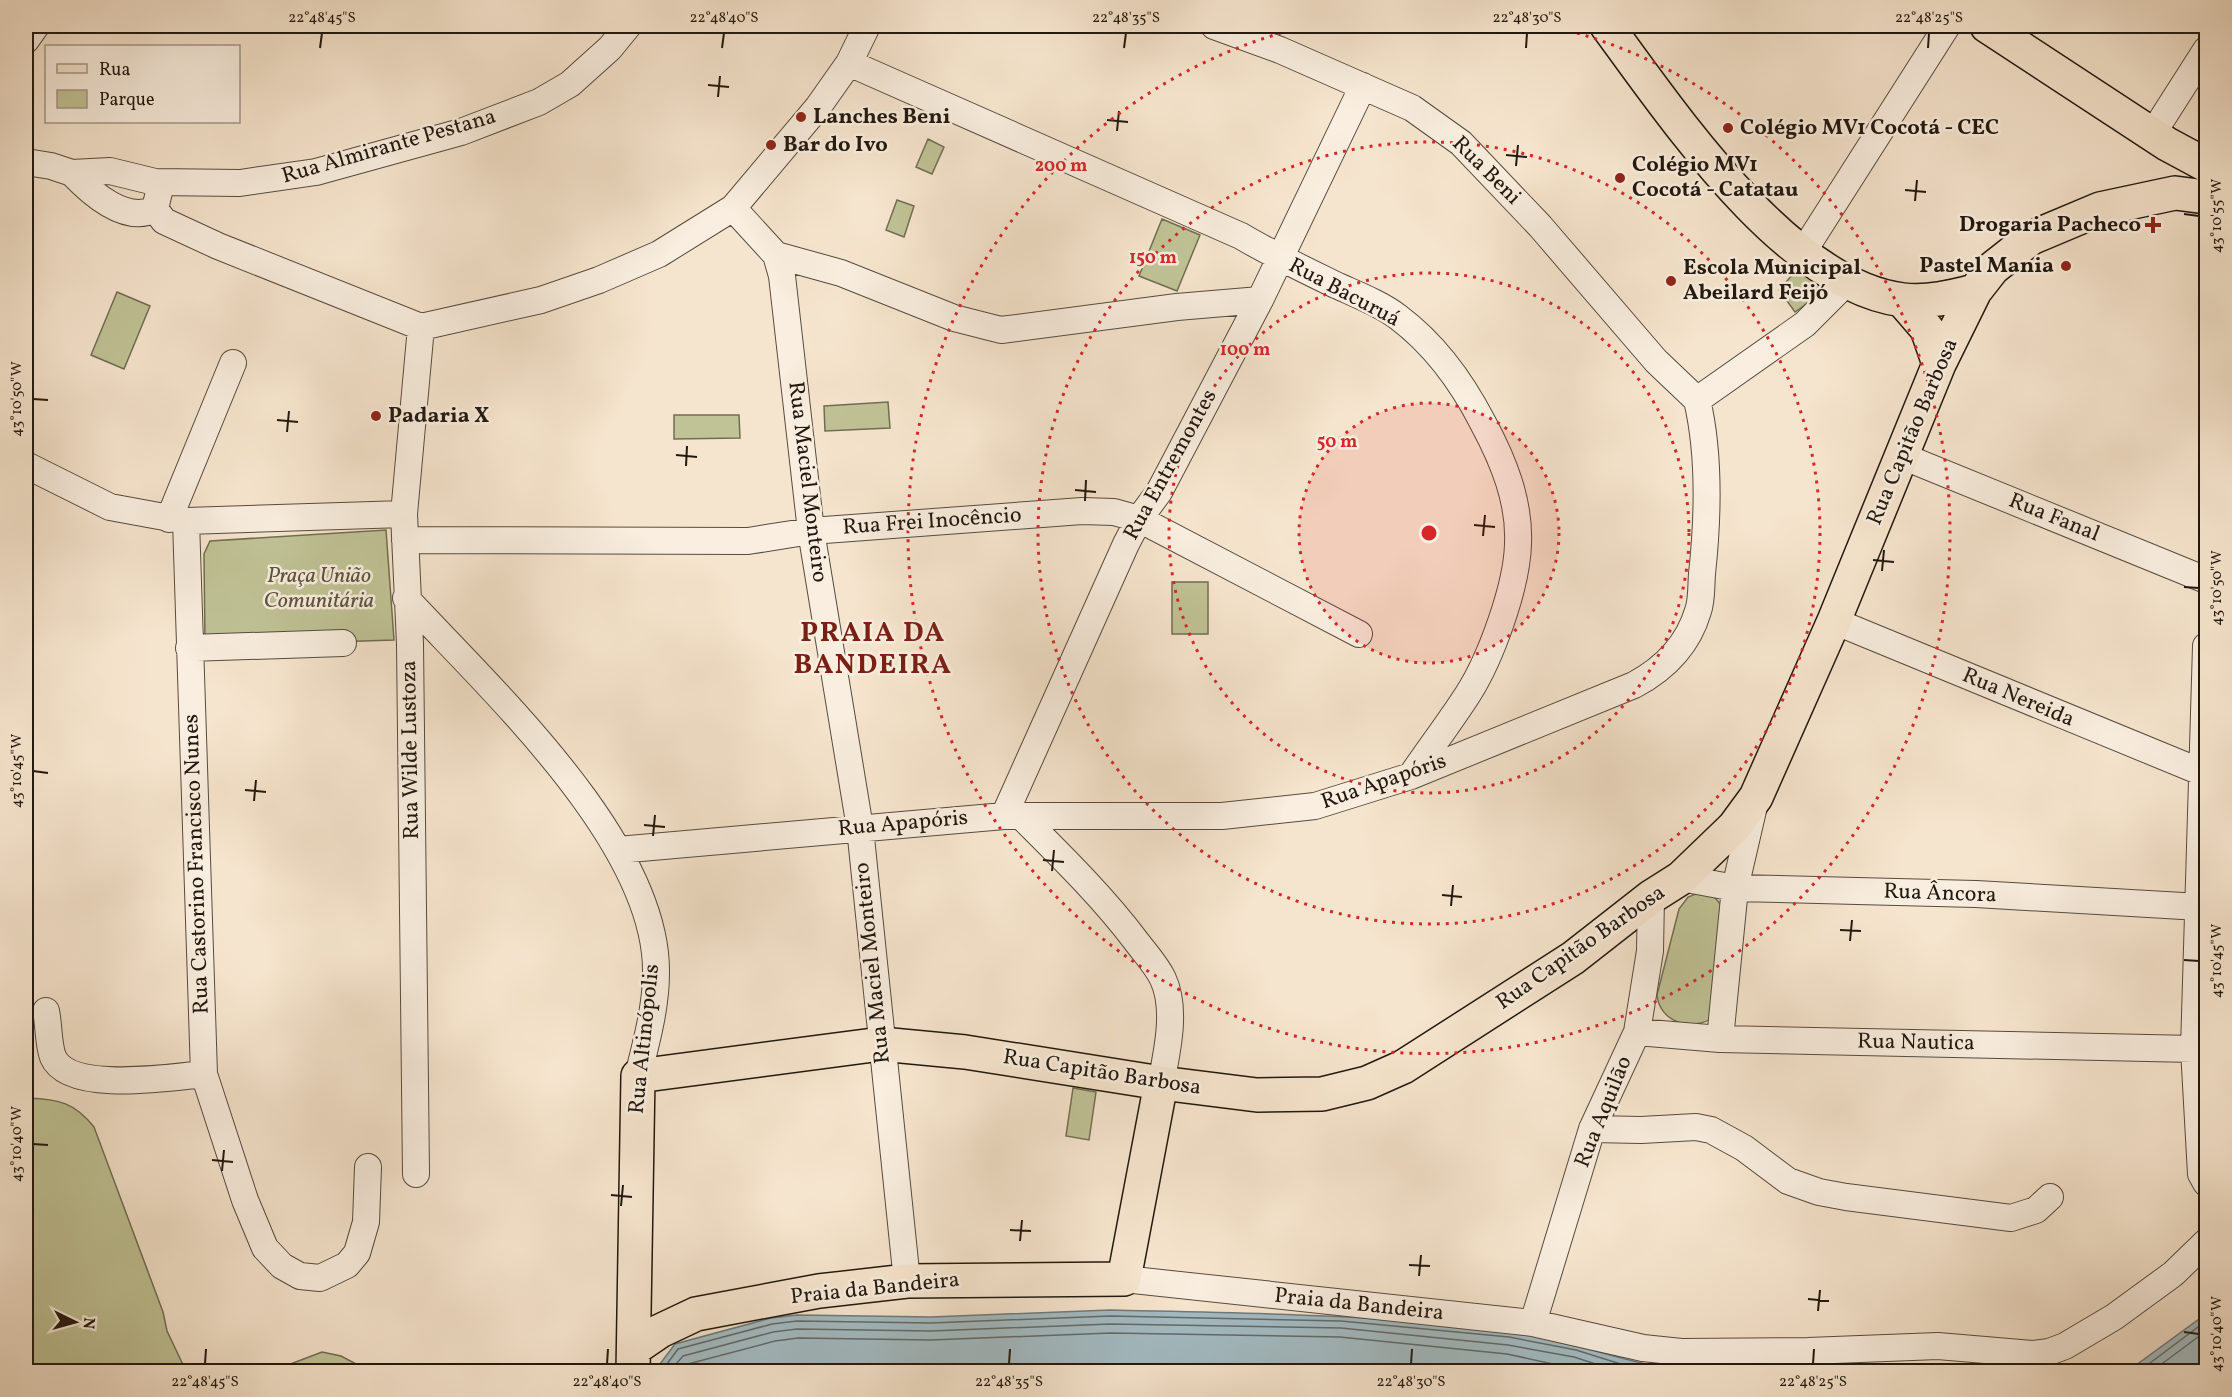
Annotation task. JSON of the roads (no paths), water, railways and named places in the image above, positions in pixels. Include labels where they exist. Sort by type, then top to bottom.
[{"type":"main road","points":[[1607,26],[1669,109],[1758,215],[1826,272],[1846,283],[1902,300],[1937,299],[1975,291]]},
{"type":"main road","points":[[1987,26],[2160,139],[2206,165]]},
{"type":"main road","points":[[2151,197],[2166,184],[2171,171],[2172,159],[2160,139]]},
{"type":"main road","name":"Rua Capitão Barbosa","points":[[638,1076],[881,1044],[965,1052],[1161,1083],[1257,1095],[1322,1094],[1367,1083],[1403,1067],[1573,958],[1651,897],[1681,878],[1734,827],[1756,796],[1834,621],[1939,364],[1975,291],[1993,268],[2031,238],[2100,209],[2175,193],[2206,196]]},
{"type":"main road","points":[[1902,300],[1928,329],[1939,364]]},
{"type":"main road","name":"Rua Altinópolis","points":[[634,1360],[638,1076]]},
{"type":"main road","points":[[1124,1279],[1161,1083]]},
{"type":"main road","name":"Praia da Bandeira","points":[[634,1360],[689,1316],[819,1291],[907,1281],[1124,1279]]},
{"type":"main road","points":[[634,1284],[655,1307],[689,1316]]},
{"type":"street","points":[[26,40],[36,26]]},
{"type":"street","name":"Rua Almirante Pestana","points":[[110,171],[155,182],[240,183],[273,180],[316,172],[460,132],[539,102],[570,84],[610,48],[628,26]]},
{"type":"street","points":[[155,209],[164,221],[218,246],[422,327],[540,300],[599,280],[659,254],[698,232],[733,208],[796,134],[849,63],[867,26]]},
{"type":"street","name":"Rua Beni","points":[[1214,26],[1280,50],[1412,108],[1461,143],[1540,226],[1656,361],[1697,400]]},
{"type":"street","points":[[1803,252],[1947,26]]},
{"type":"street","points":[[2160,139],[2206,50]]},
{"type":"street","name":"Rua Bacuruá","points":[[849,63],[1241,236],[1280,259],[1365,298],[1398,317],[1434,352],[1467,392],[1502,457],[1515,505],[1518,544],[1502,619],[1469,693],[1411,776]]},
{"type":"street","name":"Rua Entremontes","points":[[1012,816],[1139,519],[1159,492],[1260,300],[1363,86]]},
{"type":"street","points":[[26,162],[51,166],[72,173],[110,171]]},
{"type":"street","points":[[99,198],[100,179],[110,171]]},
{"type":"street","points":[[72,173],[107,204],[144,213],[155,209]]},
{"type":"street","points":[[155,182],[159,194],[155,209]]},
{"type":"street","points":[[733,208],[776,255],[841,273],[954,318],[1001,330],[1177,307],[1260,300]]},
{"type":"street","name":"Rua Maciel Monteiro","points":[[776,255],[782,276],[811,531],[860,828],[907,1281]]},
{"type":"street","points":[[1697,400],[1805,324],[1846,283]]},
{"type":"street","name":"Rua Wilde Lustoza","points":[[416,1173],[410,644],[406,598],[404,514],[422,327]]},
{"type":"street","points":[[177,520],[233,363]]},
{"type":"street","name":"Rua Apapóris","points":[[618,850],[1012,816],[1222,816],[1315,806],[1411,776],[1634,685],[1658,673],[1673,657],[1699,610],[1705,549],[1705,470],[1702,423],[1697,400]]},
{"type":"street","name":"Rua Fanal","points":[[1902,456],[2206,580]]},
{"type":"street","points":[[26,465],[110,507],[177,520],[404,514]]},
{"type":"street","name":"Rua Frei Inocêncio","points":[[405,540],[748,541],[811,531],[1082,511],[1114,512],[1139,519],[1359,634]]},
{"type":"street","name":"Rua Castorino Francisco Nunes","points":[[177,520],[189,648],[204,1074],[245,1200],[265,1248],[282,1266],[300,1276],[320,1278],[347,1265],[357,1253],[366,1222],[368,1167]]},
{"type":"street","name":"Rua Altinópolis","points":[[406,598],[554,759],[596,813],[618,850],[642,902],[652,938],[656,973],[638,1076]]},
{"type":"street","name":"Rua Nereida","points":[[1834,621],[2204,774]]},
{"type":"street","points":[[189,648],[344,643]]},
{"type":"street","points":[[2206,646],[2204,774],[2194,1049],[2201,1174],[2206,1183]]},
{"type":"street","points":[[1720,1040],[1735,888],[1756,796]]},
{"type":"street","points":[[1012,816],[1073,868],[1126,928],[1163,980],[1170,1020],[1170,1040],[1161,1083]]},
{"type":"street","name":"Rua Âncora","points":[[1681,878],[1735,888],[1976,894],[2200,907]]},
{"type":"street","name":"Rua Aquilão","points":[[1533,1323],[1592,1129],[1637,1032],[1650,951],[1651,897]]},
{"type":"street","points":[[46,1011],[53,1057],[74,1075],[117,1081],[204,1074]]},
{"type":"street","name":"Rua Nautica","points":[[1637,1032],[1720,1040],[2194,1049]]},
{"type":"street","points":[[1592,1129],[1641,1130],[1696,1127],[1711,1130],[1744,1148],[1788,1181],[1819,1192],[1865,1200],[2012,1218],[2036,1210],[2050,1197]]},
{"type":"street","name":"Praia da Bandeira","points":[[1124,1279],[1533,1323],[1643,1348],[1718,1353],[1938,1346],[2032,1354],[2049,1352],[2087,1334],[2164,1281],[2206,1242]]},
{"type":"water","points":[[1110,1310],[1310,1315],[1459,1325],[1530,1335],[1676,1370],[1874,1367],[1937,1371],[654,1372],[675,1344],[771,1318],[797,1315],[931,1317]]},
{"type":"water","points":[[2206,1314],[2206,1371],[2128,1371]]},
{"type":"place","name":"Lanches Beni","points":[[801,117]]},
{"type":"place","name":"Colégio MV1 Cocotá - CEC","points":[[1728,128]]},
{"type":"place","name":"Bar do Ivo","points":[[771,145]]},
{"type":"place","name":"Colégio MV1 Cocotá - Catatau","points":[[1620,178]]},
{"type":"place","name":"Drogaria Pacheco","points":[[2153,225]]},
{"type":"place","name":"Pastel Mania","points":[[2066,266]]},
{"type":"place","name":"Escola Municipal Abeilard Feijó","points":[[1671,281]]},
{"type":"place","name":"Padaria X","points":[[376,416]]},
{"type":"district","name":"PRAIA DA BANDEIRA","points":[[873,649]]},
{"type":"park label","name":"Praça União Comunitária","points":[[319,588]]}]
